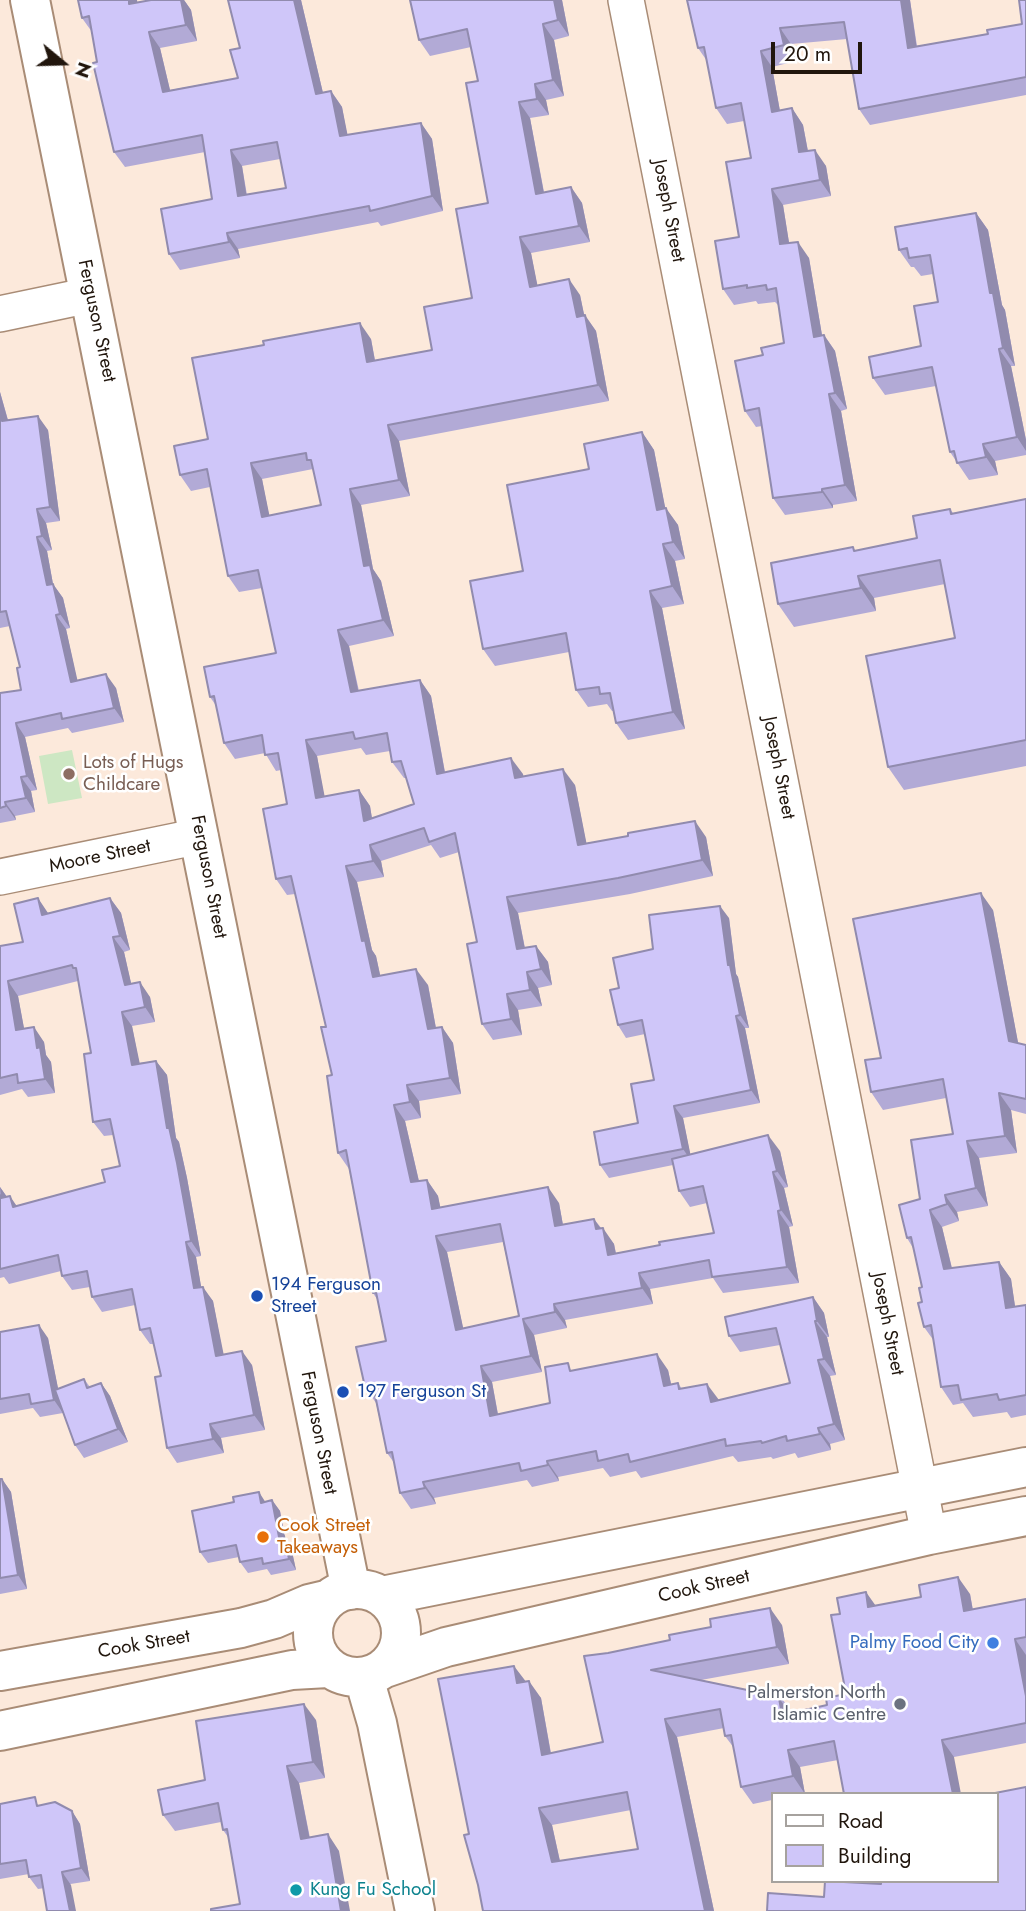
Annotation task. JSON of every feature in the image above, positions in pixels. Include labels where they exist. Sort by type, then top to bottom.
[{"type":"street","name":"Ferguson Street","points":[[30,0],[353,1595]]},
{"type":"street","name":"Joseph Street","points":[[626,0],[929,1535]]},
{"type":"street","points":[[0,314],[90,295]]},
{"type":"street","name":"Moore Street","points":[[0,877],[200,836]]},
{"type":"street","name":"Cook Street","points":[[0,1671],[241,1628],[274,1619],[309,1604],[353,1595],[1026,1467]]},
{"type":"street","name":"Cook Street","points":[[376,1672],[446,1647],[929,1535],[1026,1516]]},
{"type":"street","points":[[328,1668],[312,1637],[318,1610],[353,1595],[393,1607],[403,1632],[402,1645],[376,1672],[368,1692],[377,1723],[415,1911]]},
{"type":"street","points":[[0,1731],[292,1670],[328,1668],[349,1677],[376,1672]]},
{"type":"green space","points":[[72,750],[82,798],[48,804],[39,756]]},
{"type":"building","points":[[78,0],[129,0],[129,4],[151,0],[181,0],[186,25],[149,32],[163,92],[238,78],[230,50],[240,48],[228,0],[294,0],[316,94],[331,91],[340,136],[421,123],[432,196],[370,211],[369,206],[227,233],[229,242],[169,254],[161,209],[212,199],[202,135],[114,152],[93,63],[97,62],[89,16],[82,18]],"holes":[[[277,142],[286,188],[238,196],[231,150]]]},
{"type":"building","points":[[410,0],[554,0],[558,20],[543,24],[553,80],[535,84],[537,99],[519,102],[536,194],[571,187],[579,226],[520,237],[530,287],[569,279],[577,317],[585,315],[598,385],[388,425],[399,480],[350,489],[364,566],[370,565],[383,620],[338,630],[351,692],[420,680],[437,774],[511,758],[515,778],[563,769],[578,845],[695,821],[702,860],[507,897],[517,949],[536,946],[541,969],[527,972],[530,990],[507,994],[511,1019],[482,1024],[467,944],[477,942],[455,833],[429,842],[424,828],[370,845],[373,861],[346,866],[362,941],[365,940],[373,977],[416,969],[428,1029],[442,1027],[450,1078],[407,1085],[410,1102],[394,1105],[411,1182],[427,1180],[432,1209],[548,1187],[555,1226],[594,1219],[596,1229],[603,1228],[608,1255],[660,1245],[659,1242],[714,1233],[703,1186],[679,1191],[672,1159],[768,1135],[777,1171],[773,1172],[781,1210],[778,1211],[787,1267],[712,1277],[709,1260],[639,1273],[642,1288],[554,1304],[555,1312],[523,1319],[531,1356],[481,1366],[490,1416],[550,1403],[545,1367],[568,1363],[570,1371],[657,1354],[664,1386],[678,1383],[679,1389],[707,1384],[711,1402],[790,1383],[776,1328],[729,1336],[725,1317],[813,1297],[815,1321],[824,1359],[818,1360],[834,1424],[818,1428],[820,1434],[787,1441],[786,1436],[762,1443],[726,1446],[725,1439],[630,1462],[628,1454],[598,1461],[596,1451],[547,1461],[548,1465],[521,1471],[519,1463],[423,1482],[425,1488],[400,1493],[392,1452],[387,1453],[373,1385],[365,1387],[356,1347],[386,1341],[376,1292],[373,1293],[346,1150],[338,1153],[327,1076],[332,1075],[321,1027],[326,1027],[291,876],[276,879],[263,809],[287,804],[278,753],[265,755],[262,735],[224,743],[214,696],[210,697],[204,667],[276,653],[258,570],[228,576],[207,469],[180,475],[174,446],[208,439],[192,358],[264,345],[263,341],[360,323],[367,362],[432,350],[424,307],[472,298],[456,209],[488,203],[466,83],[478,81],[467,29],[419,40]],"holes":[[[306,453],[307,460],[311,460],[321,505],[262,517],[251,463]],[[353,732],[355,739],[387,733],[392,762],[401,761],[414,804],[364,821],[359,790],[316,798],[306,740]],[[500,1224],[519,1316],[456,1330],[436,1236]]]},
{"type":"building","points":[[687,0],[901,0],[908,48],[988,34],[987,30],[1022,24],[1019,0],[1026,0],[1026,77],[859,109],[844,22],[780,28],[784,45],[761,51],[772,112],[792,108],[799,152],[815,150],[820,180],[772,189],[780,244],[798,242],[814,337],[824,335],[835,393],[829,394],[845,485],[822,489],[822,492],[773,498],[759,408],[745,411],[735,361],[763,355],[761,348],[784,343],[776,288],[767,290],[766,285],[747,288],[747,285],[723,289],[715,241],[739,237],[726,162],[751,158],[741,103],[716,108],[704,47],[698,48]]},
{"type":"building","points":[[976,213],[990,293],[993,293],[1003,348],[999,349],[1017,437],[983,444],[986,457],[957,463],[954,451],[950,452],[932,367],[873,378],[869,357],[921,346],[914,306],[938,302],[930,255],[909,258],[907,248],[899,250],[895,227]]},
{"type":"building","points":[[0,413],[2,421],[38,416],[50,507],[37,509],[42,536],[37,537],[47,585],[53,584],[60,614],[56,615],[71,682],[106,674],[114,708],[62,719],[61,713],[16,723],[27,776],[21,777],[26,798],[5,802],[6,806],[0,808],[0,693],[21,690],[17,668],[20,667],[6,611],[0,612]]},
{"type":"building","points":[[642,432],[657,510],[666,508],[673,542],[663,544],[672,586],[650,591],[673,712],[616,723],[610,693],[600,694],[599,687],[576,690],[566,633],[483,649],[470,581],[523,571],[507,485],[589,469],[584,444]]},
{"type":"building","points":[[1026,499],[1026,740],[888,767],[866,656],[955,638],[940,560],[858,576],[861,588],[778,604],[771,563],[853,547],[854,551],[917,538],[913,516],[950,509],[951,514]]},
{"type":"building","points":[[981,893],[1009,1041],[1026,1045],[1026,1099],[999,1093],[1005,1136],[967,1141],[976,1188],[945,1195],[947,1204],[930,1210],[944,1269],[999,1262],[1006,1308],[1026,1305],[1026,1395],[999,1400],[997,1394],[961,1400],[958,1385],[941,1387],[931,1325],[924,1327],[918,1303],[922,1302],[919,1288],[922,1287],[911,1237],[907,1238],[899,1205],[920,1199],[911,1140],[953,1134],[943,1079],[871,1092],[865,1060],[881,1058],[853,919]]},
{"type":"building","points":[[38,898],[42,915],[110,898],[120,936],[113,937],[125,985],[140,982],[145,1007],[122,1012],[132,1065],[156,1061],[191,1241],[186,1242],[194,1288],[203,1287],[216,1356],[242,1351],[254,1415],[210,1424],[213,1439],[167,1448],[155,1377],[161,1376],[150,1328],[140,1330],[132,1289],[92,1297],[87,1271],[62,1276],[58,1255],[0,1269],[0,1195],[1,1198],[10,1196],[13,1207],[105,1182],[102,1170],[120,1166],[110,1119],[93,1122],[84,1054],[91,1053],[76,968],[72,965],[8,981],[16,1030],[34,1027],[45,1079],[18,1083],[17,1074],[0,1078],[0,946],[23,942],[14,904]]},
{"type":"building","points":[[720,906],[728,965],[740,1015],[736,1016],[751,1090],[674,1106],[683,1149],[600,1165],[594,1132],[638,1123],[631,1084],[654,1080],[642,1020],[618,1025],[610,990],[619,988],[613,958],[653,949],[649,915]]},
{"type":"building","points":[[39,1325],[54,1400],[31,1404],[29,1394],[0,1399],[0,1332]]},
{"type":"building","points":[[84,1379],[87,1388],[101,1383],[118,1429],[75,1445],[55,1390]]},
{"type":"building","points":[[0,1479],[18,1575],[0,1578]]},
{"type":"building","points":[[259,1492],[261,1503],[272,1500],[279,1537],[284,1536],[289,1559],[263,1564],[262,1558],[240,1562],[236,1545],[200,1552],[192,1511],[234,1502],[233,1497]]},
{"type":"building","points":[[958,1577],[964,1611],[1026,1599],[1026,1637],[1015,1639],[1026,1696],[1026,1723],[942,1740],[953,1792],[844,1792],[834,1741],[788,1750],[793,1776],[741,1787],[731,1735],[725,1736],[720,1709],[665,1719],[705,1911],[483,1911],[464,1835],[469,1834],[438,1679],[514,1666],[517,1683],[529,1681],[542,1755],[603,1742],[584,1656],[670,1640],[669,1635],[711,1627],[710,1619],[770,1608],[777,1647],[651,1670],[781,1697],[782,1715],[827,1705],[826,1698],[846,1694],[831,1615],[840,1614],[837,1598],[866,1592],[868,1607],[921,1597],[919,1585]],"holes":[[[627,1792],[638,1849],[552,1862],[539,1808]]]},
{"type":"building","points":[[304,1704],[313,1762],[287,1766],[301,1839],[328,1834],[341,1911],[211,1911],[240,1904],[227,1829],[223,1830],[218,1803],[163,1815],[158,1790],[205,1780],[196,1721]]},
{"type":"building","points":[[1026,1787],[1026,1911],[767,1911],[768,1893],[824,1897],[825,1883],[998,1883],[998,1792]]},
{"type":"building","points":[[35,1797],[37,1806],[55,1802],[72,1811],[81,1868],[62,1872],[70,1911],[47,1911],[41,1875],[29,1877],[26,1860],[0,1864],[0,1804]]},
{"type":"place","name":"Lots of Hugs Childcare","points":[[69,774]]},
{"type":"place","name":"194 Ferguson Street","points":[[257,1296]]},
{"type":"place","name":"197 Ferguson St","points":[[343,1392]]},
{"type":"place","name":"Cook Street Takeaways","points":[[263,1537]]},
{"type":"place","name":"Palmy Food City","points":[[993,1643]]},
{"type":"place","name":"Palmerston North Islamic Centre","points":[[900,1704]]},
{"type":"place","name":"Kung Fu School","points":[[296,1890]]}]
